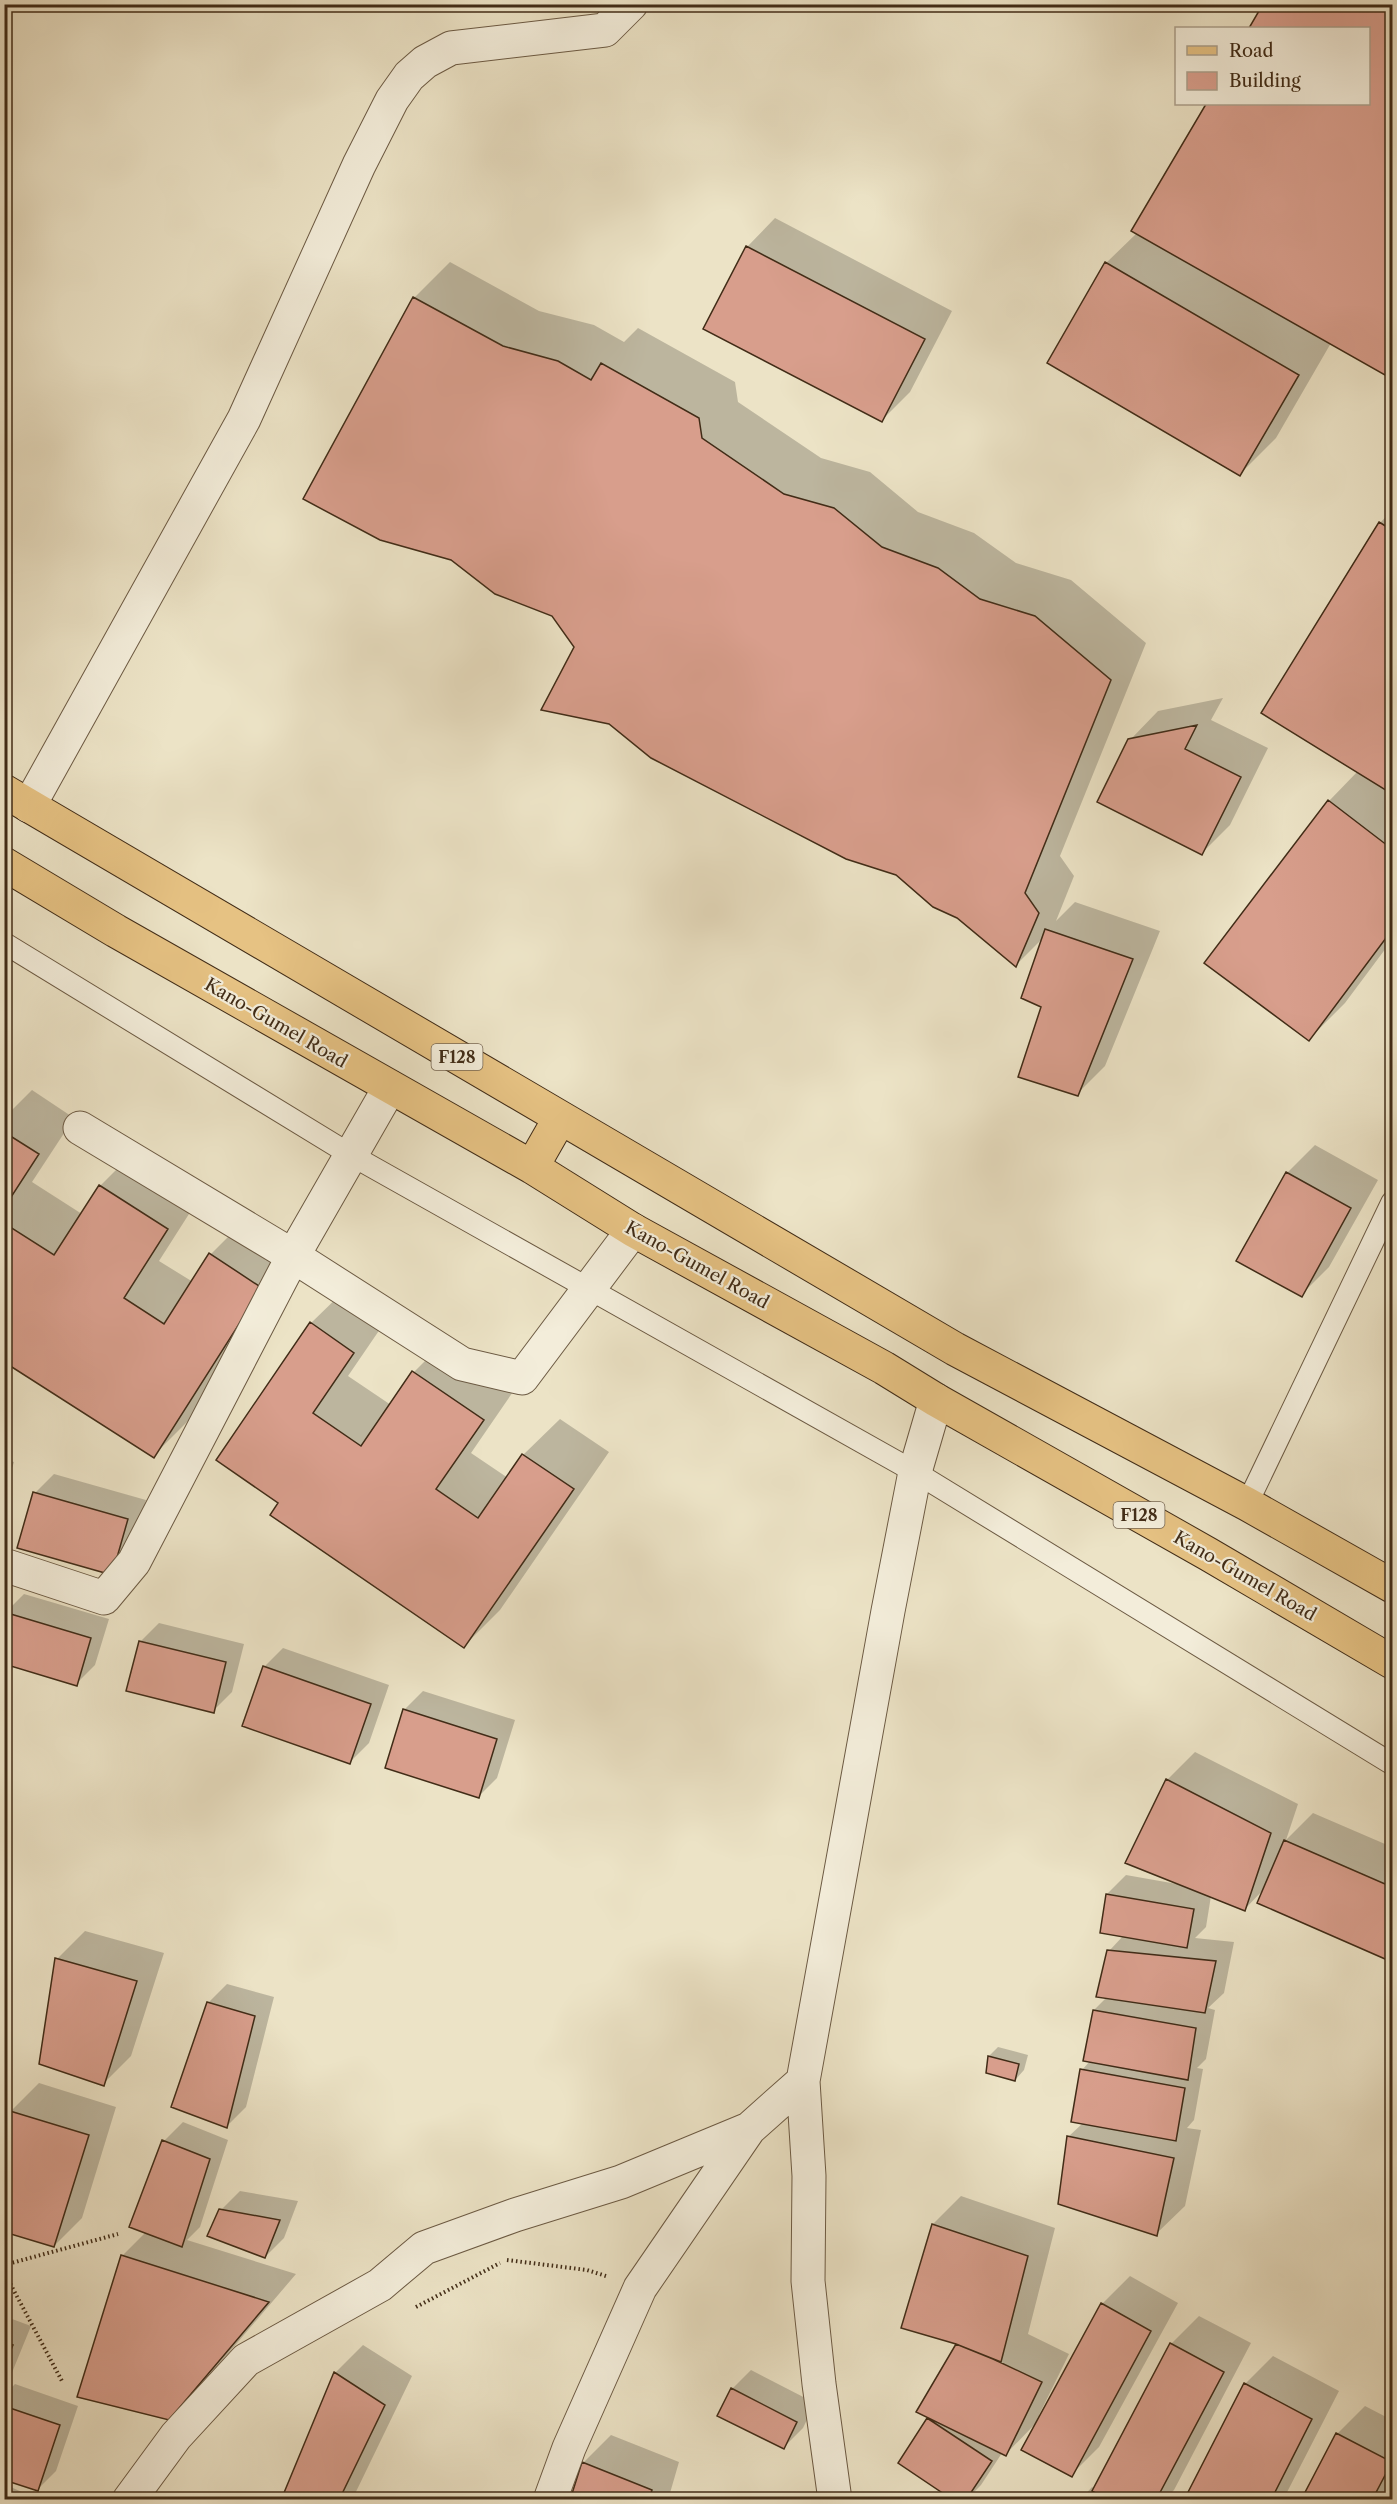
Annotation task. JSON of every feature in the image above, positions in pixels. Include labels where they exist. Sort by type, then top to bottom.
[{"type":"main road","name":"F128","points":[[16,799],[955,1349],[1247,1504],[1392,1586]]},
{"type":"main road","name":"Kano-Gumel Road","points":[[4,864],[116,932],[532,1167],[633,1230],[884,1368],[1392,1662]]},
{"type":"main road","points":[[532,1167],[560,1118]]},
{"type":"street","points":[[16,799],[244,418],[358,165],[392,100],[409,76],[425,62],[451,48],[605,30],[631,4]]},
{"type":"street","points":[[4,1565],[104,1598],[134,1562],[293,1256],[390,1087]]},
{"type":"street","points":[[80,1128],[293,1256],[462,1364],[522,1378],[633,1230]]},
{"type":"street","points":[[836,2499],[807,2281],[809,2176],[803,2081],[915,1472],[936,1400]]},
{"type":"street","points":[[550,2499],[569,2448],[640,2288],[749,2129],[803,2081]]},
{"type":"street","points":[[129,2499],[176,2436],[246,2360],[380,2285],[424,2248],[515,2215],[621,2182],[749,2129]]},
{"type":"lane","points":[[4,943],[351,1155],[915,1472],[1392,1764]]},
{"type":"lane","points":[[1247,1504],[1392,1202]]},
{"type":"path","points":[[4,2265],[118,2234]]},
{"type":"path","points":[[413,2309],[507,2260],[587,2270],[640,2288]]},
{"type":"path","points":[[4,2272],[63,2383]]},
{"type":"building","points":[[1263,4],[1392,4],[1392,379],[1131,231],[1205,105],[1370,105],[1370,27],[1250,27]]},
{"type":"building","points":[[746,246],[925,339],[882,422],[703,329]]},
{"type":"building","points":[[1105,262],[1299,375],[1240,476],[1047,363]]},
{"type":"building","points":[[413,297],[503,346],[558,361],[591,380],[601,363],[699,418],[702,438],[784,494],[834,508],[882,547],[938,568],[980,599],[1035,616],[1111,680],[1025,893],[1039,913],[1016,967],[957,918],[933,907],[896,875],[846,859],[651,758],[609,724],[541,710],[574,647],[552,616],[495,594],[451,560],[380,540],[303,499]]},
{"type":"building","points":[[1379,522],[1392,530],[1392,794],[1261,713]]},
{"type":"building","points":[[1197,725],[1185,749],[1241,777],[1202,855],[1097,802],[1128,739]]},
{"type":"building","points":[[1328,800],[1392,849],[1392,930],[1309,1041],[1204,963]]},
{"type":"building","points":[[1045,929],[1133,959],[1078,1096],[1018,1077],[1041,1007],[1021,998]]},
{"type":"building","points":[[4,1132],[39,1154],[4,1208]]},
{"type":"building","points":[[1286,1172],[1351,1208],[1302,1297],[1236,1261]]},
{"type":"building","points":[[99,1185],[168,1229],[124,1298],[164,1324],[209,1253],[262,1288],[154,1458],[4,1362],[4,1223],[54,1255]]},
{"type":"building","points":[[310,1322],[354,1353],[313,1413],[361,1446],[412,1371],[484,1420],[436,1489],[478,1518],[522,1454],[574,1489],[464,1648],[270,1515],[278,1503],[216,1460]]},
{"type":"building","points":[[33,1492],[128,1519],[112,1575],[17,1548]]},
{"type":"building","points":[[4,1612],[91,1638],[77,1686],[4,1664]]},
{"type":"building","points":[[139,1641],[226,1662],[214,1713],[126,1691]]},
{"type":"building","points":[[263,1666],[371,1704],[350,1764],[242,1726]]},
{"type":"building","points":[[403,1709],[497,1739],[479,1798],[385,1768]]},
{"type":"building","points":[[1166,1779],[1271,1833],[1245,1911],[1125,1863]]},
{"type":"building","points":[[1284,1840],[1392,1887],[1392,1962],[1257,1903]]},
{"type":"building","points":[[1106,1894],[1194,1909],[1187,1948],[1100,1933]]},
{"type":"building","points":[[1107,1950],[1216,1961],[1205,2013],[1096,1997]]},
{"type":"building","points":[[55,1958],[137,1981],[104,2086],[39,2064]]},
{"type":"building","points":[[207,2002],[255,2016],[227,2128],[171,2107]]},
{"type":"building","points":[[1093,2010],[1196,2028],[1188,2080],[1083,2061]]},
{"type":"building","points":[[988,2056],[1019,2064],[1015,2081],[986,2073]]},
{"type":"building","points":[[1080,2069],[1185,2088],[1176,2141],[1071,2122]]},
{"type":"building","points":[[10,2111],[89,2135],[54,2247],[4,2232],[4,2128]]},
{"type":"building","points":[[1067,2136],[1174,2158],[1157,2236],[1058,2204]]},
{"type":"building","points":[[162,2140],[210,2159],[182,2247],[129,2227]]},
{"type":"building","points":[[219,2209],[280,2220],[265,2258],[207,2236]]},
{"type":"building","points":[[932,2224],[1028,2256],[1001,2362],[956,2344],[901,2328]]},
{"type":"building","points":[[121,2255],[269,2302],[169,2420],[77,2397]]},
{"type":"building","points":[[1101,2303],[1151,2331],[1072,2477],[1021,2450]]},
{"type":"building","points":[[4,2342],[13,2345],[4,2366]]},
{"type":"building","points":[[1170,2343],[1224,2372],[1156,2500],[1108,2500],[1092,2491]]},
{"type":"building","points":[[956,2344],[1042,2382],[1006,2456],[916,2412]]},
{"type":"building","points":[[334,2372],[385,2405],[339,2500],[281,2500]]},
{"type":"building","points":[[1244,2383],[1312,2419],[1271,2500],[1184,2500]]},
{"type":"building","points":[[731,2388],[797,2422],[784,2449],[717,2416]]},
{"type":"building","points":[[4,2406],[60,2425],[38,2491],[4,2480]]},
{"type":"building","points":[[927,2418],[992,2461],[966,2500],[953,2500],[898,2463]]},
{"type":"building","points":[[1336,2433],[1392,2462],[1372,2500],[1301,2500]]},
{"type":"building","points":[[582,2462],[652,2490],[649,2500],[570,2500]]}]
